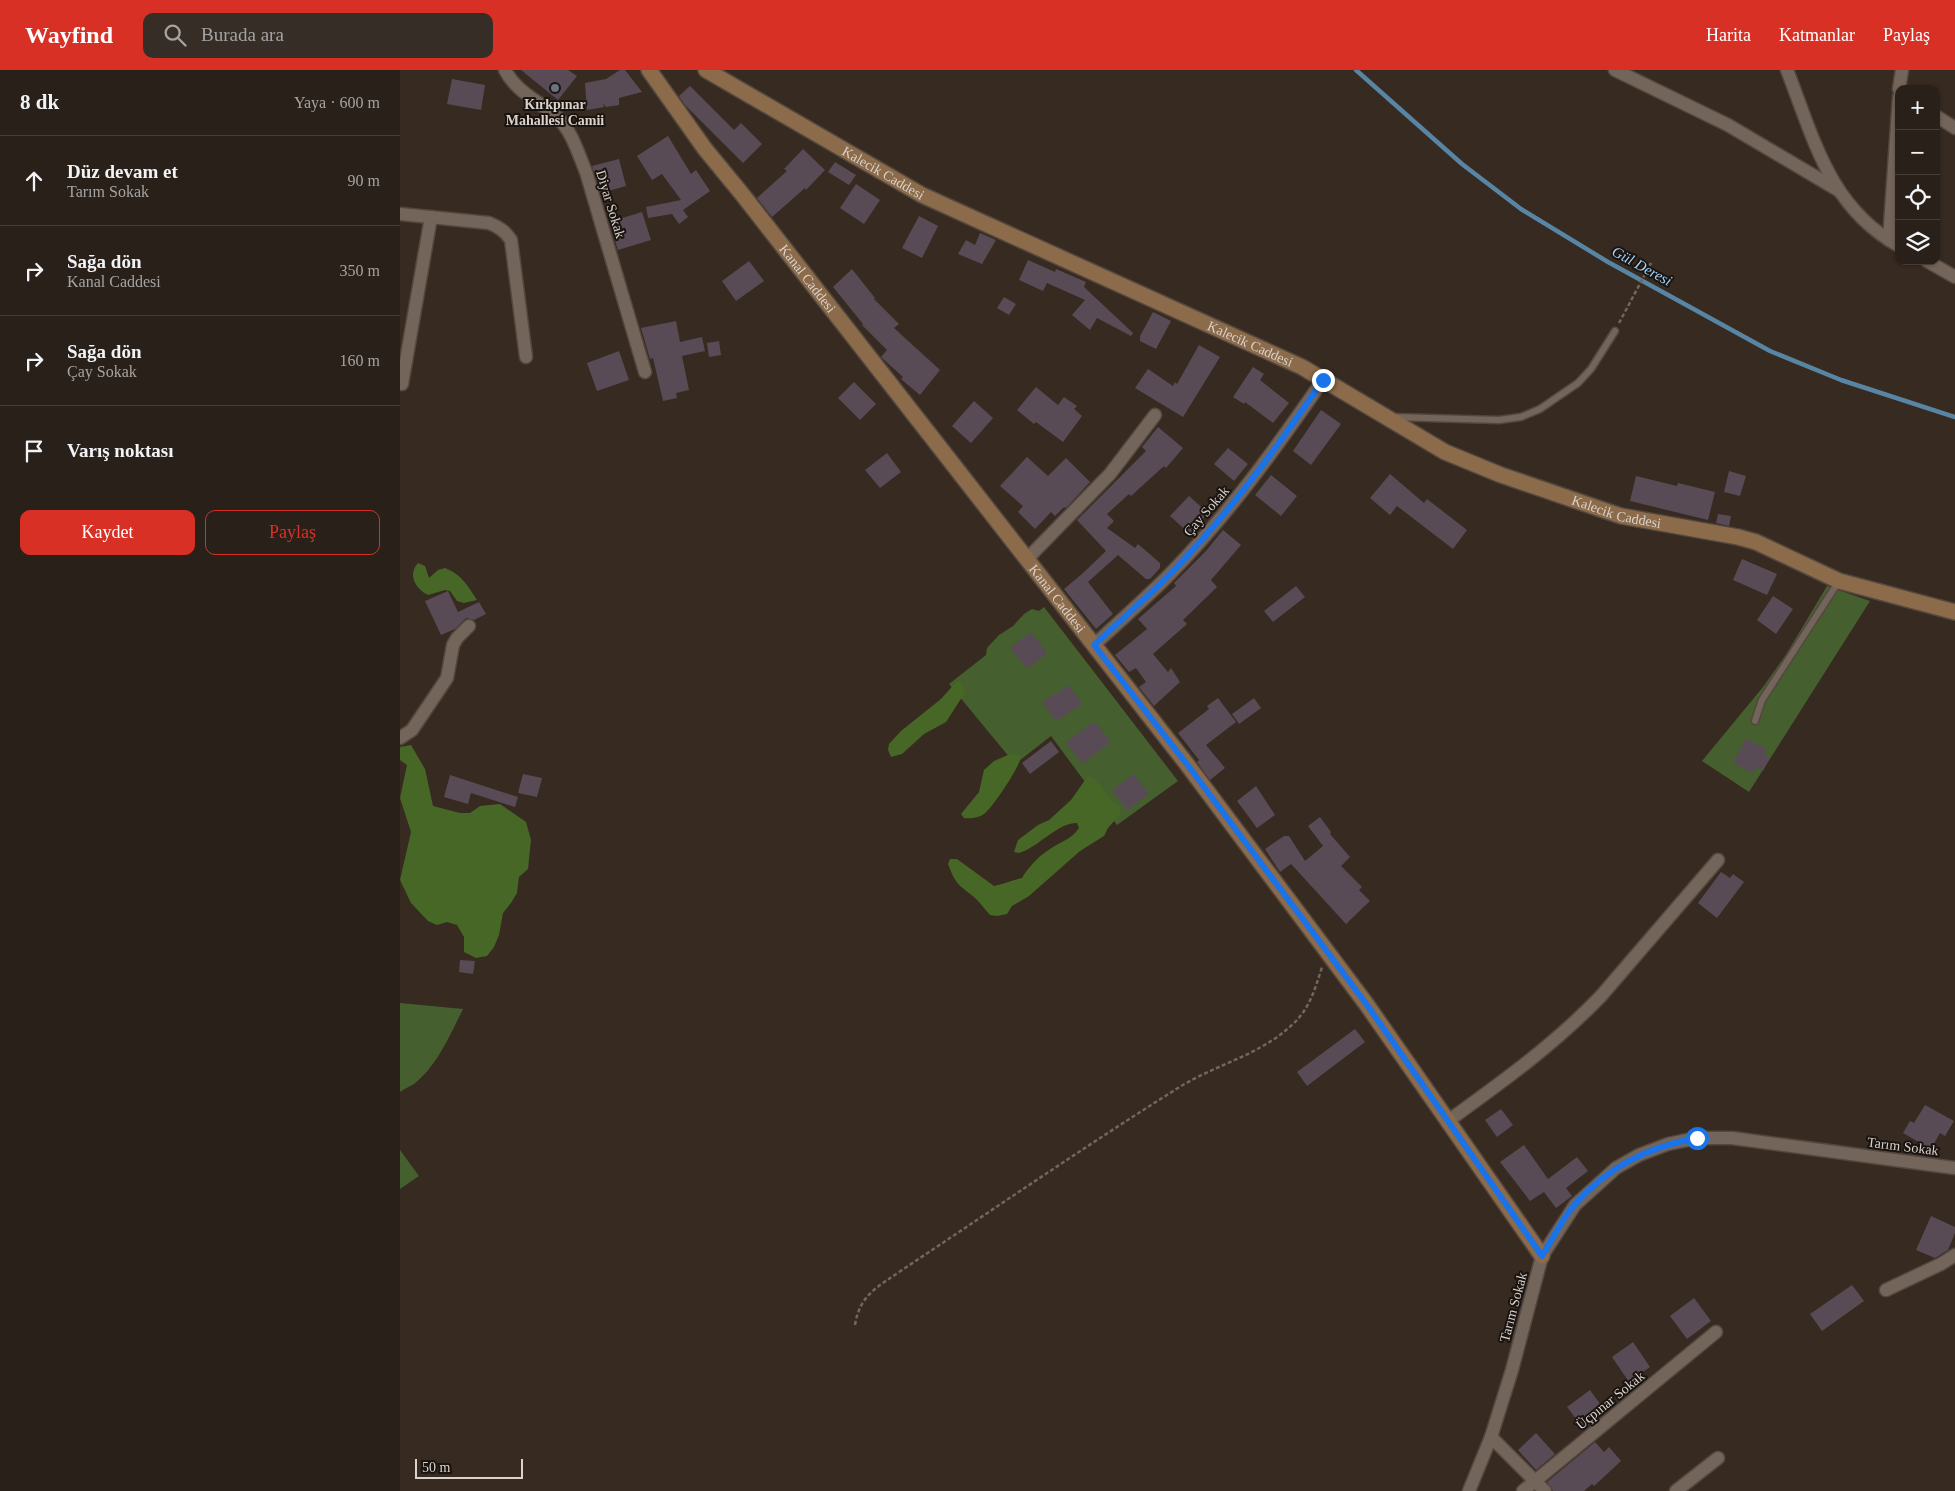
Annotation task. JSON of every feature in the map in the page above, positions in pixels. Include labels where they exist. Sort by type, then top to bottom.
[{"type":"street","name":"Diyar Sokak","points":[[505,70],[515,86],[560,120],[574,143],[586,172],[645,372]]},
{"type":"street","name":"Kanal Caddesi","points":[[649,70],[705,149],[1186,763],[1327,951],[1542,1256]]},
{"type":"street","name":"Kalecik Caddesi","points":[[706,70],[922,195],[1216,329],[1282,357],[1445,452],[1509,478],[1621,516],[1738,537],[1756,542],[1840,581],[1955,612]]},
{"type":"street","points":[[1616,70],[1728,125],[1838,190]]},
{"type":"street","points":[[1787,70],[1825,167],[1838,190],[1856,213],[1881,236],[1894,243],[1898,130]]},
{"type":"street","points":[[1900,85],[1902,70]]},
{"type":"street","points":[[1940,119],[1955,128]]},
{"type":"street","points":[[400,214],[489,224],[502,229],[511,240],[526,357]]},
{"type":"street","points":[[402,384],[431,218]]},
{"type":"street","points":[[1934,265],[1955,277]]},
{"type":"street","name":"Çay Sokak","points":[[1094,645],[1170,574],[1228,509],[1259,471],[1323,380]]},
{"type":"street","points":[[1027,559],[1110,474],[1155,415]]},
{"type":"street","points":[[400,738],[412,730],[447,678],[453,645],[456,638],[469,626]]},
{"type":"street","points":[[1448,1121],[1533,1058],[1580,1017],[1601,996],[1718,860]]},
{"type":"street","name":"Tarım Sokak","points":[[1469,1491],[1491,1437],[1512,1370],[1542,1256],[1575,1205],[1616,1168],[1639,1155],[1668,1144],[1697,1138],[1732,1138],[1955,1168]]},
{"type":"street","points":[[1886,1290],[1941,1264],[1955,1255]]},
{"type":"street","name":"Üçpınar Sokak","points":[[1523,1491],[1716,1332]]},
{"type":"street","points":[[1491,1437],[1545,1491]]},
{"type":"street","points":[[1676,1491],[1718,1458]]},
{"type":"lane","points":[[1385,417],[1500,420],[1521,417],[1540,409],[1578,383],[1591,370],[1616,331]]},
{"type":"lane","points":[[1755,721],[1762,700],[1840,581]]},
{"type":"path","points":[[1616,331],[1651,264]]},
{"type":"path","points":[[855,1324],[860,1304],[869,1293],[902,1270],[1181,1086],[1241,1059],[1272,1042],[1306,1012],[1327,951]]},
{"type":"green space","points":[[418,563],[425,566],[429,578],[438,570],[445,568],[451,571],[460,577],[477,600],[464,603],[457,601],[450,591],[445,590],[428,595],[414,581],[413,572]]},
{"type":"green space","points":[[1827,586],[1870,601],[1749,792],[1702,761],[1763,687],[1787,653]]},
{"type":"green space","points":[[1044,607],[1178,781],[1117,825],[1051,736],[1015,764],[949,684],[986,655],[987,648],[999,635],[1013,626],[1024,614],[1032,609],[1039,611]]},
{"type":"green space","points":[[957,681],[960,682],[966,691],[946,722],[924,734],[902,754],[891,757],[888,750],[889,744],[901,731],[941,699]]},
{"type":"green space","points":[[411,745],[425,769],[433,806],[460,813],[470,813],[480,806],[500,804],[526,822],[531,840],[528,869],[519,877],[517,893],[503,913],[499,935],[494,947],[487,956],[476,958],[464,952],[464,937],[457,925],[447,922],[437,925],[428,921],[411,903],[400,880],[411,832],[400,798],[407,765],[400,760],[400,747]]},
{"type":"green space","points":[[1010,754],[1018,754],[1021,757],[1016,770],[999,796],[984,814],[974,818],[964,818],[961,814],[979,792],[984,770],[994,761]]},
{"type":"green space","points":[[1088,776],[1097,781],[1111,799],[1120,806],[1120,814],[1104,836],[1080,851],[1029,896],[1012,906],[1007,914],[990,915],[953,876],[948,864],[950,859],[957,859],[994,886],[1022,878],[1038,858],[1069,838],[1079,828],[1077,823],[1062,827],[1034,846],[1019,853],[1014,852],[1018,840],[1038,825],[1049,820],[1071,800]]},
{"type":"green space","points":[[400,1003],[463,1009],[448,1039],[430,1068],[414,1084],[400,1092]]},
{"type":"green space","points":[[400,1150],[419,1176],[400,1189]]},
{"type":"building","name":"Kırkpınar Mahallesi Camii","points":[[521,70],[568,70],[577,76],[558,100]]},
{"type":"building","points":[[620,70],[625,70],[642,92],[619,98],[619,105],[606,107],[603,103],[604,107],[587,110],[585,83],[606,79]]},
{"type":"building","points":[[452,79],[485,85],[481,110],[447,104]]},
{"type":"building","points":[[690,86],[734,130],[741,123],[762,144],[743,163],[685,105],[679,96]]},
{"type":"building","points":[[668,136],[691,174],[696,170],[710,191],[683,210],[688,217],[679,224],[672,214],[648,218],[646,207],[681,200],[662,174],[652,180],[637,156]]},
{"type":"building","points":[[803,149],[825,170],[806,190],[805,188],[772,217],[757,198],[787,171],[784,169]]},
{"type":"building","points":[[619,159],[626,186],[601,193],[592,166]]},
{"type":"building","points":[[835,162],[856,175],[849,185],[828,172]]},
{"type":"building","points":[[856,184],[880,200],[864,224],[840,208]]},
{"type":"building","points":[[642,212],[651,240],[618,250],[609,222]]},
{"type":"building","points":[[919,216],[938,226],[922,258],[902,248]]},
{"type":"building","points":[[980,233],[996,240],[982,264],[958,254],[966,240],[975,245]]},
{"type":"building","points":[[1028,260],[1055,272],[1056,269],[1086,282],[1084,287],[1133,333],[1131,336],[1097,318],[1090,330],[1072,315],[1085,300],[1047,283],[1043,291],[1019,280]]},
{"type":"building","points":[[749,261],[764,281],[736,301],[722,281]]},
{"type":"building","points":[[852,269],[874,299],[899,324],[894,328],[940,370],[920,395],[901,379],[903,377],[881,357],[887,350],[862,325],[833,287]]},
{"type":"building","points":[[1004,297],[1016,304],[1009,315],[997,308]]},
{"type":"building","points":[[1153,312],[1171,321],[1156,349],[1140,341],[1140,336]]},
{"type":"building","points":[[676,321],[680,342],[702,337],[705,351],[682,356],[689,390],[676,393],[677,398],[663,401],[653,358],[650,359],[641,328]]},
{"type":"building","points":[[719,341],[721,355],[709,357],[707,343]]},
{"type":"building","points":[[1199,345],[1220,357],[1183,417],[1135,388],[1148,369],[1173,386],[1175,382],[1177,384]]},
{"type":"building","points":[[619,351],[629,380],[597,391],[587,363]]},
{"type":"building","points":[[1253,367],[1264,374],[1260,380],[1289,403],[1273,423],[1245,402],[1244,404],[1233,397]]},
{"type":"building","points":[[854,382],[876,404],[860,420],[838,398]]},
{"type":"building","points":[[1036,387],[1058,405],[1064,397],[1077,406],[1074,409],[1082,416],[1063,442],[1036,422],[1034,424],[1017,410]]},
{"type":"building","points":[[974,401],[993,418],[971,443],[952,426]]},
{"type":"building","points":[[1321,410],[1341,424],[1311,465],[1293,451]]},
{"type":"building","points":[[1158,427],[1183,448],[1166,468],[1164,466],[1131,496],[1129,494],[1107,514],[1114,521],[1107,528],[1135,548],[1138,544],[1160,563],[1160,568],[1150,579],[1146,579],[1118,555],[1088,582],[1113,614],[1096,629],[1064,589],[1106,551],[1077,520],[1146,451],[1142,447]]},
{"type":"building","points":[[1228,448],[1248,464],[1234,481],[1214,464]]},
{"type":"building","points":[[887,453],[901,472],[880,488],[865,470]]},
{"type":"building","points":[[1027,457],[1048,476],[1066,458],[1090,482],[1066,508],[1064,507],[1055,516],[1051,512],[1035,529],[1018,512],[1023,506],[1000,486]]},
{"type":"building","points":[[1729,471],[1746,476],[1740,496],[1724,492]]},
{"type":"building","points":[[1390,474],[1424,503],[1427,499],[1467,530],[1453,549],[1397,506],[1390,515],[1370,498]]},
{"type":"building","points":[[1271,475],[1297,496],[1281,516],[1255,495]]},
{"type":"building","points":[[1636,476],[1677,486],[1678,483],[1715,492],[1708,520],[1630,501]]},
{"type":"building","points":[[1189,496],[1208,513],[1190,534],[1170,516]]},
{"type":"building","points":[[1718,514],[1731,516],[1729,526],[1716,523]]},
{"type":"building","points":[[1223,530],[1241,545],[1211,580],[1217,587],[1183,620],[1187,624],[1153,654],[1168,672],[1171,668],[1180,682],[1154,706],[1139,687],[1146,682],[1136,668],[1129,672],[1115,655],[1147,629],[1138,619],[1176,586],[1174,583],[1206,551]]},
{"type":"building","points":[[1742,559],[1777,574],[1767,595],[1733,580]]},
{"type":"building","points":[[1296,586],[1305,597],[1273,622],[1264,611]]},
{"type":"building","points":[[448,591],[458,612],[479,602],[486,614],[474,620],[466,618],[455,629],[441,635],[425,601]]},
{"type":"building","points":[[1773,596],[1793,609],[1776,634],[1757,620]]},
{"type":"building","points":[[1031,632],[1047,653],[1027,669],[1010,648]]},
{"type":"building","points":[[1069,685],[1082,704],[1056,721],[1042,702]]},
{"type":"building","points":[[1218,698],[1236,722],[1206,745],[1225,768],[1210,780],[1197,762],[1199,760],[1178,733],[1209,709],[1207,706]]},
{"type":"building","points":[[1254,698],[1261,708],[1239,724],[1232,714]]},
{"type":"building","points":[[1092,723],[1096,723],[1111,742],[1082,764],[1066,742]]},
{"type":"building","points":[[1746,738],[1766,749],[1764,754],[1770,757],[1763,771],[1756,767],[1753,773],[1733,763]]},
{"type":"building","points":[[1051,741],[1059,752],[1030,774],[1022,763]]},
{"type":"building","points":[[523,774],[542,778],[537,797],[518,793]]},
{"type":"building","points":[[1134,774],[1149,794],[1127,810],[1112,790]]},
{"type":"building","points":[[450,775],[518,797],[515,807],[471,793],[468,804],[444,797]]},
{"type":"building","points":[[1256,786],[1275,815],[1257,828],[1237,801]]},
{"type":"building","points":[[1320,817],[1331,832],[1330,834],[1350,857],[1341,866],[1362,887],[1359,890],[1370,901],[1346,924],[1291,864],[1280,872],[1265,849],[1284,836],[1289,836],[1305,861],[1323,846],[1308,826]]},
{"type":"building","points":[[1721,872],[1730,878],[1733,874],[1744,882],[1717,918],[1698,903]]},
{"type":"building","points":[[460,960],[475,961],[473,974],[459,972]]},
{"type":"building","points":[[1355,1029],[1365,1042],[1307,1086],[1297,1072]]},
{"type":"building","points":[[1925,1105],[1954,1121],[1945,1136],[1940,1133],[1931,1149],[1903,1133],[1910,1121],[1914,1123]]},
{"type":"building","points":[[1501,1109],[1513,1125],[1497,1137],[1485,1120]]},
{"type":"building","points":[[1524,1145],[1548,1179],[1577,1157],[1588,1171],[1566,1188],[1572,1196],[1556,1208],[1544,1192],[1530,1201],[1500,1162]]},
{"type":"building","points":[[1931,1216],[1955,1227],[1955,1233],[1948,1250],[1935,1258],[1916,1250]]},
{"type":"building","points":[[1852,1285],[1864,1301],[1822,1331],[1810,1314]]},
{"type":"building","points":[[1694,1298],[1711,1321],[1687,1339],[1670,1316]]},
{"type":"building","points":[[1633,1342],[1650,1367],[1629,1382],[1612,1357]]},
{"type":"building","points":[[1590,1390],[1606,1412],[1584,1429],[1567,1407]]},
{"type":"building","points":[[1536,1433],[1555,1454],[1536,1470],[1518,1450]]},
{"type":"building","points":[[1595,1442],[1604,1452],[1609,1447],[1621,1461],[1594,1486],[1592,1484],[1584,1491],[1553,1491],[1547,1482]]},
{"type":"waterway","name":"Gül Deresi","points":[[1356,70],[1462,164],[1521,209],[1608,262],[1770,351],[1841,380],[1955,417]]},
{"type":"place","name":"Kırkpınar Mahallesi Camii","points":[[555,88]]},
{"type":"route","points":[[1323,380],[1259,471],[1228,509],[1170,574],[1094,645],[1186,763],[1367,1005],[1542,1256],[1575,1205],[1616,1168],[1639,1155],[1668,1144],[1697,1138]]}]
